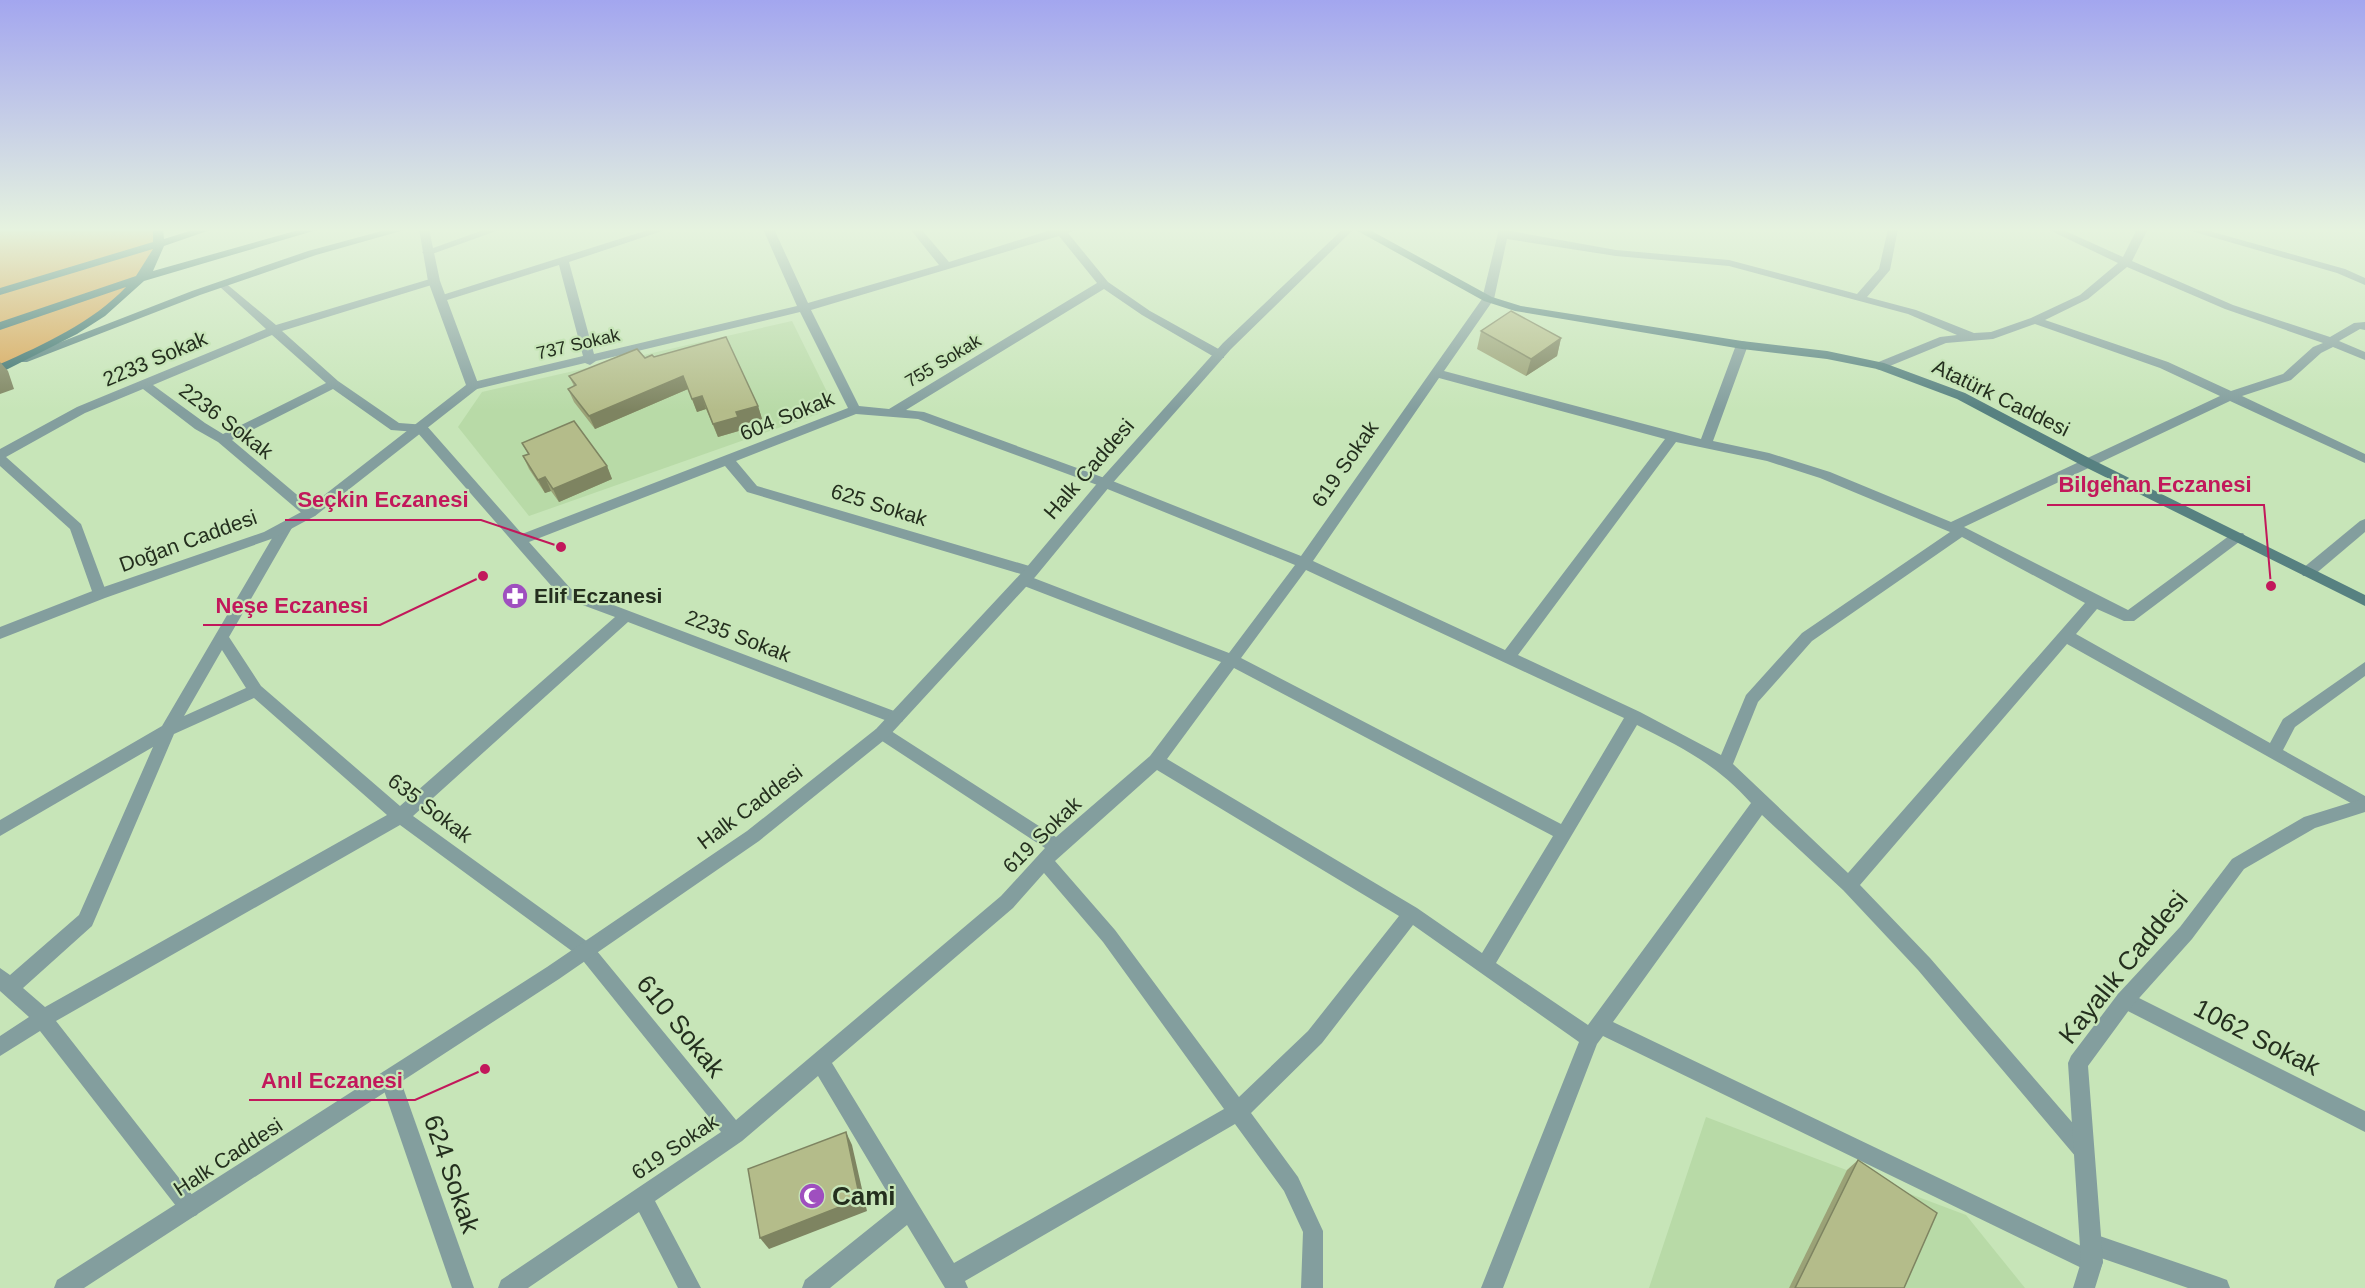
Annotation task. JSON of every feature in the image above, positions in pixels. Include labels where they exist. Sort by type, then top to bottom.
[{"type":"main road","points":[[0,326],[109,289]]},
{"type":"main road","points":[[22,359],[92,318],[131,289]]},
{"type":"main road","points":[[123,296],[137,289]]},
{"type":"main road","points":[[0,369],[209,289]]},
{"type":"main road","name":"Atatürk Caddesi","points":[[1470,289],[1488,299],[1519,309],[1742,345],[1827,355],[1880,366],[1961,396],[2086,462],[2365,601]]},
{"type":"street","points":[[229,289],[334,384],[396,427],[421,428]]},
{"type":"street","name":"2233 Sokak","points":[[0,457],[81,410],[273,330],[407,289]]},
{"type":"street","points":[[437,289],[473,386]]},
{"type":"street","points":[[440,298],[470,289]]},
{"type":"street","points":[[571,289],[590,360]]},
{"type":"street","points":[[795,289],[855,410]]},
{"type":"street","name":"737 Sokak","points":[[473,386],[804,308],[870,289]]},
{"type":"street","name":"755 Sokak","points":[[893,412],[1096,289]]},
{"type":"street","points":[[1111,289],[1146,314],[1220,355]]},
{"type":"street","name":"Halk Caddesi","points":[[65,1288],[586,951],[753,836],[882,734],[1028,576],[1105,483],[1220,355],[1287,289]]},
{"type":"street","points":[[1488,299],[1490,289]]},
{"type":"street","points":[[1827,289],[1912,312],[1972,337]]},
{"type":"street","points":[[1860,298],[1868,289]]},
{"type":"street","points":[[1880,366],[1944,340],[1993,335],[2035,320],[2084,297],[2094,289]]},
{"type":"street","points":[[2187,289],[2229,307],[2303,330],[2365,356]]},
{"type":"street","name":"619 Sokak","points":[[509,1288],[735,1134],[1007,902],[1050,854],[1156,761],[1304,563],[1488,299]]},
{"type":"street","points":[[2035,320],[2164,365],[2233,395],[2365,459]]},
{"type":"street","points":[[1724,766],[1752,699],[1807,637],[1956,529],[2086,462],[2233,395],[2287,377],[2338,335],[2358,326],[2365,326]]},
{"type":"street","points":[[1706,444],[1742,345]]},
{"type":"street","points":[[1436,373],[1673,437],[1769,457],[1825,475],[1956,529],[2095,602],[2129,617],[2238,536]]},
{"type":"street","name":"2236 Sokak","points":[[144,384],[201,426],[223,439],[310,513]]},
{"type":"street","points":[[223,439],[334,384]]},
{"type":"street","name":"Doğan Caddesi","points":[[0,633],[100,594],[269,535],[310,513],[473,386]]},
{"type":"street","name":"604 Sokak","points":[[521,540],[855,410],[920,415],[1105,483],[1304,563],[1634,716],[1707,753],[1739,778],[1761,802],[1849,885],[1924,964],[2083,1150]]},
{"type":"street","name":"2235 Sokak","points":[[421,428],[566,593],[896,718]]},
{"type":"street","points":[[1508,657],[1673,437]]},
{"type":"street","points":[[0,457],[76,527],[100,594]]},
{"type":"street","name":"625 Sokak","points":[[727,460],[752,489],[1028,576],[1232,660],[1563,833]]},
{"type":"street","points":[[2308,572],[2365,524]]},
{"type":"street","points":[[190,1208],[42,1019],[5,982],[86,920],[168,730],[286,526]]},
{"type":"street","points":[[1849,885],[2095,602]]},
{"type":"street","points":[[0,1047],[42,1019],[401,816],[626,616]]},
{"type":"street","points":[[2066,636],[2365,804]]},
{"type":"street","name":"635 Sokak","points":[[222,638],[256,690],[401,816],[586,951]]},
{"type":"street","points":[[2274,751],[2289,723],[2361,675]]},
{"type":"street","points":[[0,829],[168,730],[256,690]]},
{"type":"street","points":[[1485,965],[1634,716]]},
{"type":"street","points":[[882,734],[1050,854],[1291,1184],[1313,1231],[1312,1288]]},
{"type":"street","points":[[1156,761],[1411,914],[1485,965],[1595,1031],[2091,1253],[2218,1288]]},
{"type":"street","points":[[1492,1288],[1595,1031],[1761,802]]},
{"type":"street","name":"Kayalık Caddesi","points":[[2084,1288],[2091,1253],[2078,1063],[2125,1000],[2186,933],[2238,864],[2310,822],[2365,804]]},
{"type":"street","points":[[820,1061],[954,1282],[1239,1111],[1316,1036],[1411,914]]},
{"type":"street","name":"610 Sokak","points":[[586,951],[735,1134]]},
{"type":"street","name":"1062 Sokak","points":[[2125,1000],[2365,1122]]},
{"type":"street","name":"624 Sokak","points":[[390,1079],[463,1288]]},
{"type":"street","points":[[642,1197],[690,1288]]},
{"type":"street","points":[[813,1288],[910,1209]]},
{"type":"shaded area","points":[[0,289],[126,289],[92,318],[0,369]]},
{"type":"shaded area","points":[[792,321],[831,400],[818,414],[529,516],[458,427],[482,392]]},
{"type":"shaded area","points":[[1706,1117],[1966,1215],[2025,1288],[1649,1288]]},
{"type":"building","points":[[1511,311],[1561,338],[1531,359],[1481,331]]},
{"type":"building","points":[[726,337],[758,406],[736,412],[738,417],[713,424],[702,396],[692,399],[683,376],[589,416],[568,389],[576,385],[569,376],[637,349],[645,358],[652,355],[654,357]]},
{"type":"building","points":[[574,421],[607,466],[553,489],[545,477],[538,480],[523,456],[529,454],[522,443]]},
{"type":"building","name":"Cami","points":[[846,1132],[860,1199],[760,1238],[748,1169]]},
{"type":"building","points":[[1858,1160],[1937,1213],[1904,1288],[1795,1288]]},
{"type":"place","name":"Seçkin Eczanesi","points":[[561,547]]},
{"type":"place","name":"Neşe Eczanesi","points":[[483,576]]},
{"type":"place","name":"Bilgehan Eczanesi","points":[[2271,586]]},
{"type":"place","name":"Elif Eczanesi","points":[[515,596]]},
{"type":"place","name":"Anıl Eczanesi","points":[[485,1069]]},
{"type":"place","name":"Cami","points":[[812,1196]]}]
